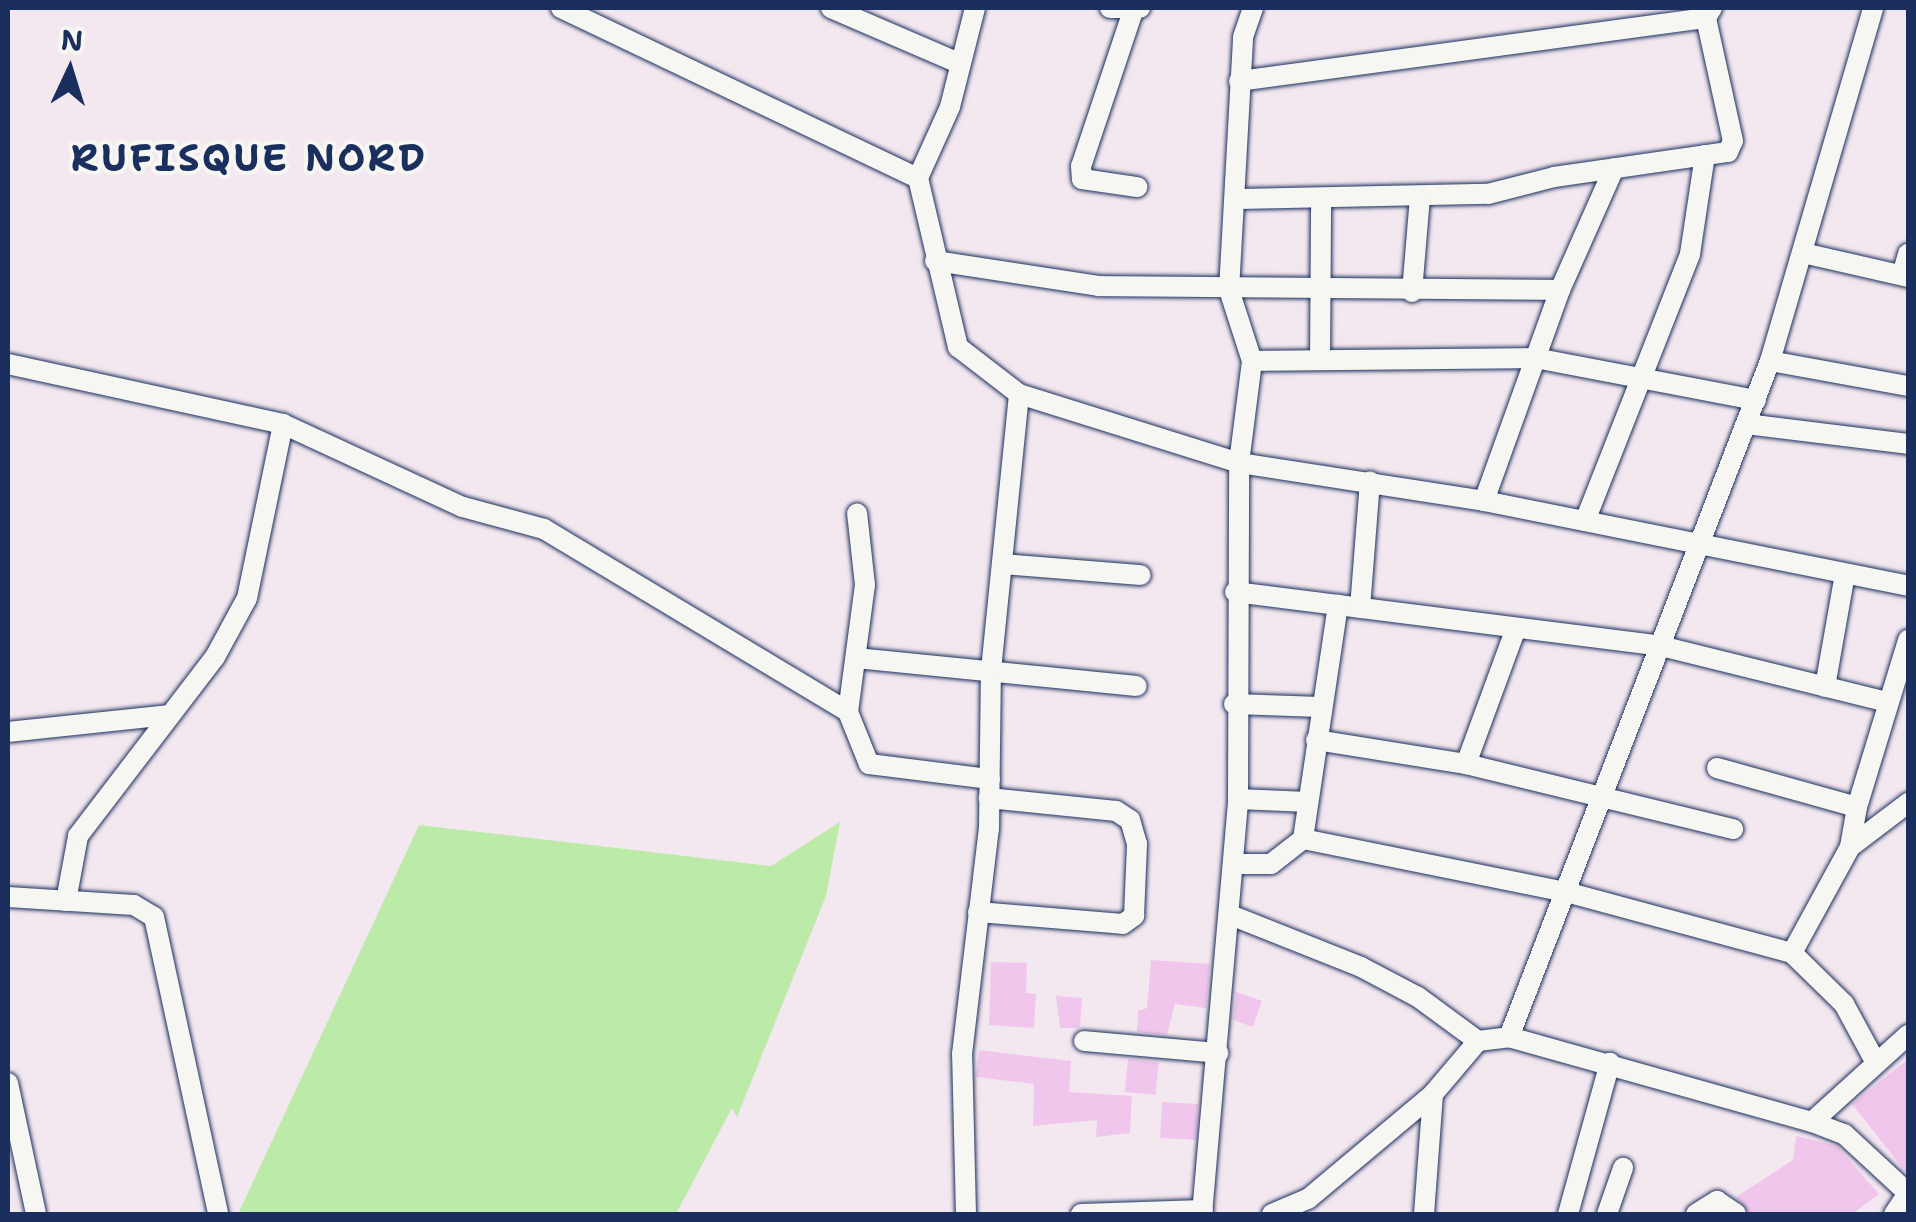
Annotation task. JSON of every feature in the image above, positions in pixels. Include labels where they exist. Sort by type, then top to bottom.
[{"type":"street","points":[[561,8],[601,16],[918,178]]},
{"type":"street","points":[[831,8],[960,63]]},
{"type":"street","points":[[975,8],[950,107],[918,178],[958,347],[1019,394],[1239,463],[1484,500],[1908,586]]},
{"type":"street","points":[[1110,8],[1136,9],[1081,166],[1082,178],[1137,186]]},
{"type":"street","points":[[1081,1214],[1202,1212],[1236,864],[1234,704],[1239,463],[1252,361],[1229,290],[1239,199],[1239,81],[1254,8]]},
{"type":"street","points":[[1509,1037],[1770,361],[1873,8]]},
{"type":"street","points":[[1239,81],[1709,12],[1733,141],[1728,152],[1614,168],[1488,194],[1239,199]]},
{"type":"street","points":[[1586,521],[1690,254],[1705,154]]},
{"type":"street","points":[[1484,500],[1560,290],[1614,168]]},
{"type":"street","points":[[1320,360],[1317,292],[1322,198]]},
{"type":"street","points":[[1412,292],[1420,198]]},
{"type":"street","points":[[1803,253],[1905,276],[1908,254]]},
{"type":"street","points":[[936,261],[1098,286],[1317,292],[1560,290]]},
{"type":"street","points":[[1252,361],[1535,358],[1756,400]]},
{"type":"street","points":[[1770,361],[1908,386]]},
{"type":"street","points":[[8,364],[283,424],[463,507],[568,541],[848,712]]},
{"type":"street","points":[[966,1214],[962,1054],[990,788],[992,670],[1019,394]]},
{"type":"street","points":[[66,900],[78,836],[215,657],[246,598],[283,424]]},
{"type":"street","points":[[1746,424],[1908,444]]},
{"type":"street","points":[[1360,608],[1370,480]]},
{"type":"street","points":[[857,512],[865,585],[848,712],[869,764],[1116,811],[1130,820],[1137,844],[1134,916],[1123,924],[978,912]]},
{"type":"street","points":[[1003,564],[1141,574]]},
{"type":"street","points":[[1825,687],[1845,574]]},
{"type":"street","points":[[1236,592],[1661,646],[1888,702]]},
{"type":"street","points":[[1236,864],[1271,864],[1303,838],[1338,605]]},
{"type":"street","points":[[1466,764],[1516,628]]},
{"type":"street","points":[[1792,953],[1850,847],[1857,807],[1908,640]]},
{"type":"street","points":[[856,658],[1137,686]]},
{"type":"street","points":[[1234,704],[1321,707]]},
{"type":"street","points":[[8,732],[170,716]]},
{"type":"street","points":[[1316,740],[1466,764],[1733,830]]},
{"type":"street","points":[[1717,768],[1857,807]]},
{"type":"street","points":[[1238,799],[1308,802]]},
{"type":"street","points":[[1850,847],[1908,803]]},
{"type":"street","points":[[1303,838],[1566,892],[1792,953],[1844,1004],[1876,1061]]},
{"type":"street","points":[[8,897],[134,905],[154,916],[218,1214]]},
{"type":"street","points":[[1233,916],[1390,982],[1478,1041],[1509,1037],[1610,1063],[1844,1134],[1908,1193],[1894,1214]]},
{"type":"street","points":[[1812,1122],[1908,1035]]},
{"type":"street","points":[[1084,1041],[1218,1053]]},
{"type":"street","points":[[1272,1214],[1308,1199],[1433,1094],[1478,1041]]},
{"type":"street","points":[[1568,1214],[1610,1063]]},
{"type":"street","points":[[1424,1214],[1433,1094]]},
{"type":"street","points":[[9,1096],[36,1214]]},
{"type":"street","points":[[1606,1214],[1623,1168]]},
{"type":"street","points":[[1696,1214],[1717,1201],[1736,1214]]},
{"type":"green space","points":[[840,822],[826,896],[737,1117],[732,1108],[676,1214],[238,1214],[419,825],[771,866]]},
{"type":"building","points":[[1151,960],[1210,964],[1206,1008],[1175,1004],[1167,1035],[1137,1032],[1138,1011],[1147,1008]]},
{"type":"building","points":[[991,962],[1027,963],[1026,993],[1036,994],[1034,1028],[989,1025]]},
{"type":"building","points":[[1236,992],[1262,1001],[1253,1027],[1233,1020]]},
{"type":"building","points":[[1056,996],[1082,998],[1080,1028],[1060,1028]]},
{"type":"building","points":[[979,1050],[1071,1061],[1069,1092],[1132,1096],[1130,1133],[1096,1137],[1097,1120],[1033,1126],[1034,1084],[976,1077]]},
{"type":"building","points":[[1128,1059],[1159,1062],[1155,1095],[1125,1092]]},
{"type":"building","points":[[1908,1059],[1908,1175],[1852,1104]]},
{"type":"building","points":[[1162,1102],[1198,1104],[1196,1140],[1160,1138]]},
{"type":"building","points":[[1796,1136],[1837,1146],[1879,1194],[1852,1214],[1750,1214],[1736,1197],[1793,1160]]},
{"type":"district","name":"RUFISQUE NORD","points":[[249,158]]}]
